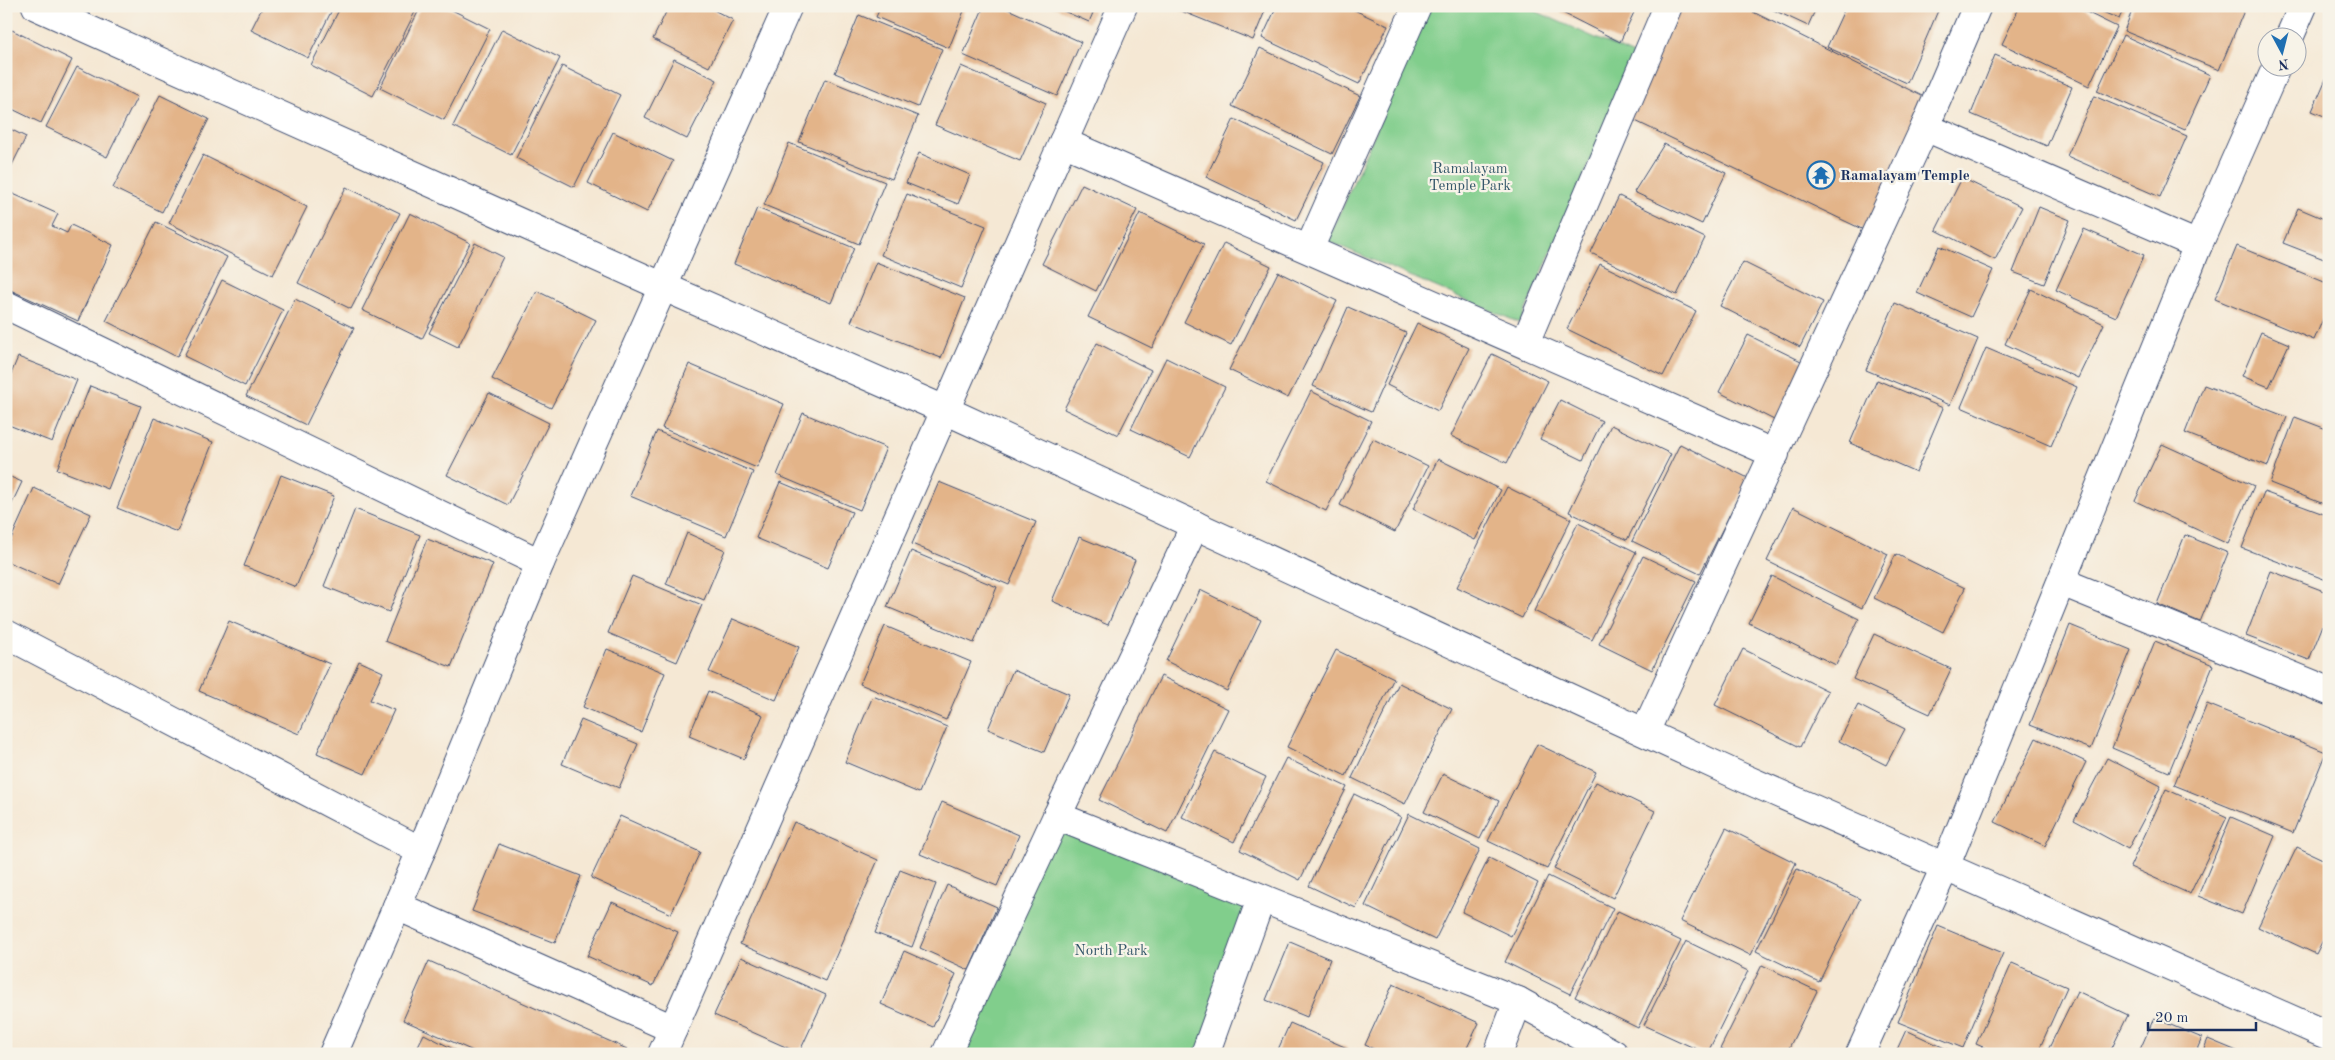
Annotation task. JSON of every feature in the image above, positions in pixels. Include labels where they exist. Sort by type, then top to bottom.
[{"type":"street","points":[[36,6],[664,287],[945,410],[1645,732],[1944,867],[2329,1036]]},
{"type":"street","points":[[662,1054],[1123,6]]},
{"type":"street","points":[[1309,249],[1417,6]]},
{"type":"street","points":[[1525,344],[1668,6]]},
{"type":"street","points":[[1645,732],[1925,127],[1977,6]]},
{"type":"street","points":[[2294,28],[2303,6]]},
{"type":"street","points":[[333,1054],[421,851],[540,563],[664,287],[783,8]]},
{"type":"street","points":[[1860,1054],[1944,867],[2198,245],[2272,78]]},
{"type":"street","points":[[1925,127],[2198,245]]},
{"type":"street","points":[[1063,142],[1775,454]]},
{"type":"street","points":[[6,305],[540,563]]},
{"type":"street","points":[[946,1054],[1195,525]]},
{"type":"street","points":[[2062,582],[2329,691]]},
{"type":"street","points":[[6,634],[421,851]]},
{"type":"street","points":[[1058,816],[1518,1001],[1614,1054]]},
{"type":"street","points":[[1205,1054],[1261,899]]},
{"type":"street","points":[[397,906],[673,1029]]},
{"type":"street","points":[[1498,1054],[1518,1001]]},
{"type":"green space","name":"Ramalayam Temple Park","points":[[1430,6],[1524,6],[1636,56],[1520,323],[1328,241]]},
{"type":"green space","name":"North Park","points":[[1057,816],[1261,899],[1205,1054],[950,1054]]},
{"type":"building","points":[[263,6],[334,6],[308,58],[251,30]]},
{"type":"building","points":[[341,6],[418,6],[373,96],[311,65]]},
{"type":"building","points":[[421,6],[444,6],[490,29],[444,120],[380,88]]},
{"type":"building","points":[[669,6],[706,6],[733,20],[709,67],[653,39]]},
{"type":"building","points":[[881,6],[966,6],[949,48],[876,17]]},
{"type":"building","points":[[984,6],[1001,6],[1081,42],[1057,96],[963,55]]},
{"type":"building","points":[[1052,6],[1096,6],[1089,22]]},
{"type":"building","points":[[1169,6],[1267,6],[1253,40]]},
{"type":"building","points":[[1277,6],[1346,6],[1388,26],[1359,84],[1262,38]]},
{"type":"building","points":[[1549,6],[1637,6],[1620,42]]},
{"type":"building","name":"Ramalayam Temple","points":[[1674,6],[1741,6],[1928,99],[1868,232],[1627,117]]},
{"type":"building","points":[[1765,6],[1817,6],[1808,26]]},
{"type":"building","points":[[1846,6],[1940,6],[1907,83],[1827,47]]},
{"type":"building","points":[[2020,6],[2074,6],[2117,27],[2089,86],[2002,44]]},
{"type":"building","points":[[2089,6],[2125,6],[2119,19]]},
{"type":"building","points":[[2134,6],[2246,6],[2219,70],[2124,31]]},
{"type":"building","points":[[859,15],[942,49],[918,107],[835,73]]},
{"type":"building","points":[[502,29],[560,58],[511,155],[453,126]]},
{"type":"building","points":[[12,30],[72,60],[41,123],[6,106],[6,41]]},
{"type":"building","points":[[2123,35],[2210,75],[2185,130],[2097,91]]},
{"type":"building","points":[[1260,48],[1360,96],[1332,154],[1232,106]]},
{"type":"building","points":[[1995,55],[2072,87],[2047,146],[1971,114]]},
{"type":"building","points":[[674,59],[717,80],[687,139],[645,118]]},
{"type":"building","points":[[562,66],[620,95],[574,187],[516,158]]},
{"type":"building","points":[[961,66],[1046,103],[1020,161],[935,125]]},
{"type":"building","points":[[77,67],[137,97],[107,157],[46,127]]},
{"type":"building","points":[[2329,72],[2329,118],[2312,111]]},
{"type":"building","points":[[825,79],[918,116],[892,179],[799,142]]},
{"type":"building","points":[[160,95],[209,119],[162,212],[113,188]]},
{"type":"building","points":[[2094,96],[2187,136],[2160,197],[2067,156]]},
{"type":"building","points":[[1234,119],[1324,162],[1296,220],[1206,177]]},
{"type":"building","points":[[6,127],[26,137],[6,177]]},
{"type":"building","points":[[613,132],[673,161],[647,212],[588,183]]},
{"type":"building","points":[[789,143],[885,182],[859,244],[764,205]]},
{"type":"building","points":[[1664,144],[1726,173],[1702,224],[1634,192]]},
{"type":"building","points":[[919,153],[970,175],[958,204],[906,183]]},
{"type":"building","points":[[203,155],[307,207],[273,275],[169,223]]},
{"type":"building","points":[[1962,178],[2022,207],[1995,260],[1936,230]]},
{"type":"building","points":[[1082,184],[1137,210],[1096,291],[1042,264]]},
{"type":"building","points":[[346,187],[400,213],[351,309],[298,283]]},
{"type":"building","points":[[11,193],[58,214],[52,226],[67,233],[71,225],[113,245],[78,321],[6,288],[6,205]]},
{"type":"building","points":[[907,194],[986,226],[961,288],[881,255]]},
{"type":"building","points":[[1619,196],[1705,238],[1677,295],[1591,253]]},
{"type":"building","points":[[2039,207],[2070,220],[2044,284],[2013,272]]},
{"type":"building","points":[[757,208],[854,248],[831,303],[734,264]]},
{"type":"building","points":[[2298,208],[2329,221],[2329,261],[2283,243]]},
{"type":"building","points":[[410,213],[470,243],[422,339],[362,310]]},
{"type":"building","points":[[1140,213],[1204,244],[1152,348],[1088,317]]},
{"type":"building","points":[[156,222],[227,257],[177,357],[106,321]]},
{"type":"building","points":[[2084,229],[2144,255],[2116,317],[2056,290]]},
{"type":"building","points":[[475,243],[503,257],[458,347],[429,333]]},
{"type":"building","points":[[1224,243],[1271,266],[1231,345],[1184,322]]},
{"type":"building","points":[[1939,246],[1993,270],[1971,317],[1917,293]]},
{"type":"building","points":[[2237,246],[2329,284],[2329,305],[2314,340],[2215,299]]},
{"type":"building","points":[[876,262],[965,298],[941,358],[851,322]]},
{"type":"building","points":[[1743,262],[1823,302],[1800,347],[1720,306]]},
{"type":"building","points":[[1600,264],[1696,311],[1663,376],[1567,329]]},
{"type":"building","points":[[1278,272],[1337,301],[1288,398],[1229,370]]},
{"type":"building","points":[[222,280],[283,310],[245,386],[184,356]]},
{"type":"building","points":[[2031,289],[2104,324],[2078,378],[2005,344]]},
{"type":"building","points":[[537,291],[596,320],[551,408],[492,379]]},
{"type":"building","points":[[295,299],[354,328],[306,425],[246,396]]},
{"type":"building","points":[[1895,303],[1978,339],[1950,405],[1866,370]]},
{"type":"building","points":[[1348,307],[1406,333],[1371,412],[1313,386]]},
{"type":"building","points":[[1417,323],[1469,348],[1438,411],[1387,385]]},
{"type":"building","points":[[2261,332],[2289,344],[2269,387],[2242,376]]},
{"type":"building","points":[[1748,335],[1805,363],[1776,421],[1719,392]]},
{"type":"building","points":[[1097,343],[1151,370],[1118,435],[1064,409]]},
{"type":"building","points":[[1986,348],[2077,387],[2051,446],[1961,407]]},
{"type":"building","points":[[1492,354],[1548,381],[1507,463],[1451,436]]},
{"type":"building","points":[[18,357],[77,380],[52,442],[6,424],[6,386]]},
{"type":"building","points":[[1166,358],[1225,387],[1190,457],[1131,429]]},
{"type":"building","points":[[689,364],[784,404],[757,468],[662,428]]},
{"type":"building","points":[[1877,380],[1943,408],[1916,472],[1850,443]]},
{"type":"building","points":[[2204,385],[2287,417],[2268,466],[2185,433]]},
{"type":"building","points":[[90,386],[141,406],[108,489],[57,469]]},
{"type":"building","points":[[1311,391],[1371,421],[1326,511],[1266,481]]},
{"type":"building","points":[[489,393],[549,423],[508,505],[447,475]]},
{"type":"building","points":[[1560,400],[1602,421],[1583,460],[1540,439]]},
{"type":"building","points":[[803,413],[886,448],[860,510],[777,475]]},
{"type":"building","points":[[2295,417],[2329,430],[2329,506],[2270,483]]},
{"type":"building","points":[[154,418],[213,442],[177,532],[117,508]]},
{"type":"building","points":[[1611,425],[1671,454],[1627,540],[1569,512]]},
{"type":"building","points":[[657,431],[753,472],[726,536],[630,496]]},
{"type":"building","points":[[1373,439],[1428,466],[1395,532],[1340,505]]},
{"type":"building","points":[[1680,444],[1748,478],[1700,574],[1632,541]]},
{"type":"building","points":[[2162,444],[2254,486],[2228,544],[2135,501]]},
{"type":"building","points":[[1438,459],[1501,490],[1475,540],[1413,509]]},
{"type":"building","points":[[6,475],[22,482],[6,516]]},
{"type":"building","points":[[281,475],[334,496],[296,587],[244,566]]},
{"type":"building","points":[[780,482],[852,512],[828,568],[756,538]]},
{"type":"building","points":[[939,482],[1036,522],[1009,585],[912,544]]},
{"type":"building","points":[[1507,487],[1571,519],[1522,618],[1457,587]]},
{"type":"building","points":[[34,488],[91,514],[58,584],[6,561],[6,550]]},
{"type":"building","points":[[2264,492],[2329,516],[2329,581],[2242,548]]},
{"type":"building","points":[[1793,507],[1888,554],[1862,608],[1767,561]]},
{"type":"building","points":[[355,509],[420,535],[389,612],[324,586]]},
{"type":"building","points":[[1578,523],[1636,552],[1592,640],[1534,611]]},
{"type":"building","points":[[687,533],[725,550],[704,600],[666,584]]},
{"type":"building","points":[[2185,535],[2228,553],[2200,622],[2157,604]]},
{"type":"building","points":[[1079,537],[1135,560],[1108,625],[1052,601]]},
{"type":"building","points":[[427,539],[493,564],[451,667],[385,641]]},
{"type":"building","points":[[911,551],[997,587],[974,643],[887,607]]},
{"type":"building","points":[[1896,554],[1965,588],[1943,632],[1874,598]]},
{"type":"building","points":[[1643,556],[1696,581],[1652,670],[1599,644]]},
{"type":"building","points":[[2271,571],[2329,593],[2329,610],[2309,660],[2246,636]]},
{"type":"building","points":[[632,576],[702,605],[677,662],[608,633]]},
{"type":"building","points":[[1772,576],[1859,619],[1836,665],[1749,623]]},
{"type":"building","points":[[1200,590],[1261,620],[1227,691],[1166,661]]},
{"type":"building","points":[[733,619],[799,647],[776,700],[709,672]]},
{"type":"building","points":[[229,621],[330,664],[299,734],[199,691]]},
{"type":"building","points":[[2070,625],[2131,650],[2091,749],[2030,725]]},
{"type":"building","points":[[885,626],[971,662],[946,720],[860,684]]},
{"type":"building","points":[[1874,634],[1951,669],[1930,714],[1853,679]]},
{"type":"building","points":[[2155,641],[2213,665],[2169,772],[2112,748]]},
{"type":"building","points":[[607,649],[665,673],[641,732],[583,707]]},
{"type":"building","points":[[1743,649],[1828,691],[1800,747],[1715,705]]},
{"type":"building","points":[[1336,650],[1394,678],[1346,776],[1287,747]]},
{"type":"building","points":[[359,661],[383,672],[370,700],[394,710],[365,774],[317,753]]},
{"type":"building","points":[[1013,670],[1069,694],[1044,752],[988,729]]},
{"type":"building","points":[[1161,676],[1228,709],[1167,833],[1099,800]]},
{"type":"building","points":[[1399,683],[1452,709],[1405,804],[1352,778]]},
{"type":"building","points":[[708,691],[763,715],[744,759],[689,736]]},
{"type":"building","points":[[873,696],[947,727],[919,793],[845,762]]},
{"type":"building","points":[[2207,704],[2326,752],[2293,833],[2174,785]]},
{"type":"building","points":[[1858,705],[1905,729],[1886,765],[1839,741]]},
{"type":"building","points":[[581,720],[638,744],[619,788],[562,764]]},
{"type":"building","points":[[2036,738],[2086,762],[2045,846],[1995,822]]},
{"type":"building","points":[[1537,744],[1596,772],[1547,869],[1488,841]]},
{"type":"building","points":[[1215,752],[1266,777],[1234,842],[1182,817]]},
{"type":"building","points":[[1286,758],[1347,787],[1300,880],[1240,850]]},
{"type":"building","points":[[2107,758],[2161,786],[2128,849],[2074,820]]},
{"type":"building","points":[[1443,774],[1499,801],[1480,839],[1424,812]]},
{"type":"building","points":[[1596,782],[1655,811],[1613,898],[1554,869]]},
{"type":"building","points":[[2166,789],[2227,817],[2190,894],[2130,867]]},
{"type":"building","points":[[1354,794],[1401,817],[1356,908],[1309,886]]},
{"type":"building","points":[[942,802],[1019,835],[997,886],[920,854]]},
{"type":"building","points":[[1409,814],[1480,849],[1435,940],[1365,906]]},
{"type":"building","points":[[620,816],[700,852],[671,914],[591,878]]},
{"type":"building","points":[[2231,817],[2275,836],[2242,914],[2198,896]]},
{"type":"building","points":[[794,822],[878,860],[825,981],[740,944]]},
{"type":"building","points":[[1726,828],[1796,863],[1750,955],[1680,921]]},
{"type":"building","points":[[499,844],[581,876],[555,943],[472,911]]},
{"type":"building","points":[[2297,847],[2329,862],[2329,928],[2316,954],[2258,927]]},
{"type":"building","points":[[1489,858],[1538,883],[1511,936],[1462,912]]},
{"type":"building","points":[[1797,869],[1860,899],[1819,982],[1756,951]]},
{"type":"building","points":[[900,870],[936,884],[912,947],[875,933]]},
{"type":"building","points":[[1548,876],[1613,908],[1570,994],[1505,962]]},
{"type":"building","points":[[947,885],[997,907],[969,970],[920,948]]},
{"type":"building","points":[[612,902],[678,932],[653,986],[587,956]]},
{"type":"building","points":[[1618,911],[1681,941],[1638,1028],[1575,997]]},
{"type":"building","points":[[1938,926],[2003,953],[1963,1048],[1898,1022]]},
{"type":"building","points":[[1686,941],[1748,971],[1707,1054],[1644,1025]]},
{"type":"building","points":[[1290,942],[1330,959],[1307,1017],[1266,1000]]},
{"type":"building","points":[[904,951],[956,974],[933,1027],[881,1004]]},
{"type":"building","points":[[741,957],[826,995],[799,1053],[714,1015]]},
{"type":"building","points":[[429,961],[627,1049],[625,1054],[480,1054],[403,1020]]},
{"type":"building","points":[[2012,963],[2067,987],[2037,1054],[1999,1054],[1976,1044]]},
{"type":"building","points":[[1762,965],[1817,991],[1786,1054],[1729,1054],[1720,1049]]},
{"type":"building","points":[[1393,984],[1479,1023],[1464,1054],[1385,1054],[1365,1045]]},
{"type":"building","points":[[2077,991],[2128,1015],[2109,1054],[2046,1054]]},
{"type":"building","points":[[2154,1018],[2202,1038],[2195,1054],[2138,1054]]},
{"type":"building","points":[[1290,1023],[1347,1048],[1345,1054],[1276,1054]]},
{"type":"building","points":[[1906,1030],[1953,1052],[1953,1054],[1895,1054]]},
{"type":"building","points":[[424,1034],[463,1054],[414,1054]]},
{"type":"building","points":[[2208,1039],[2244,1054],[2202,1054]]},
{"type":"place","name":"Ramalayam Temple","points":[[1821,175]]}]
